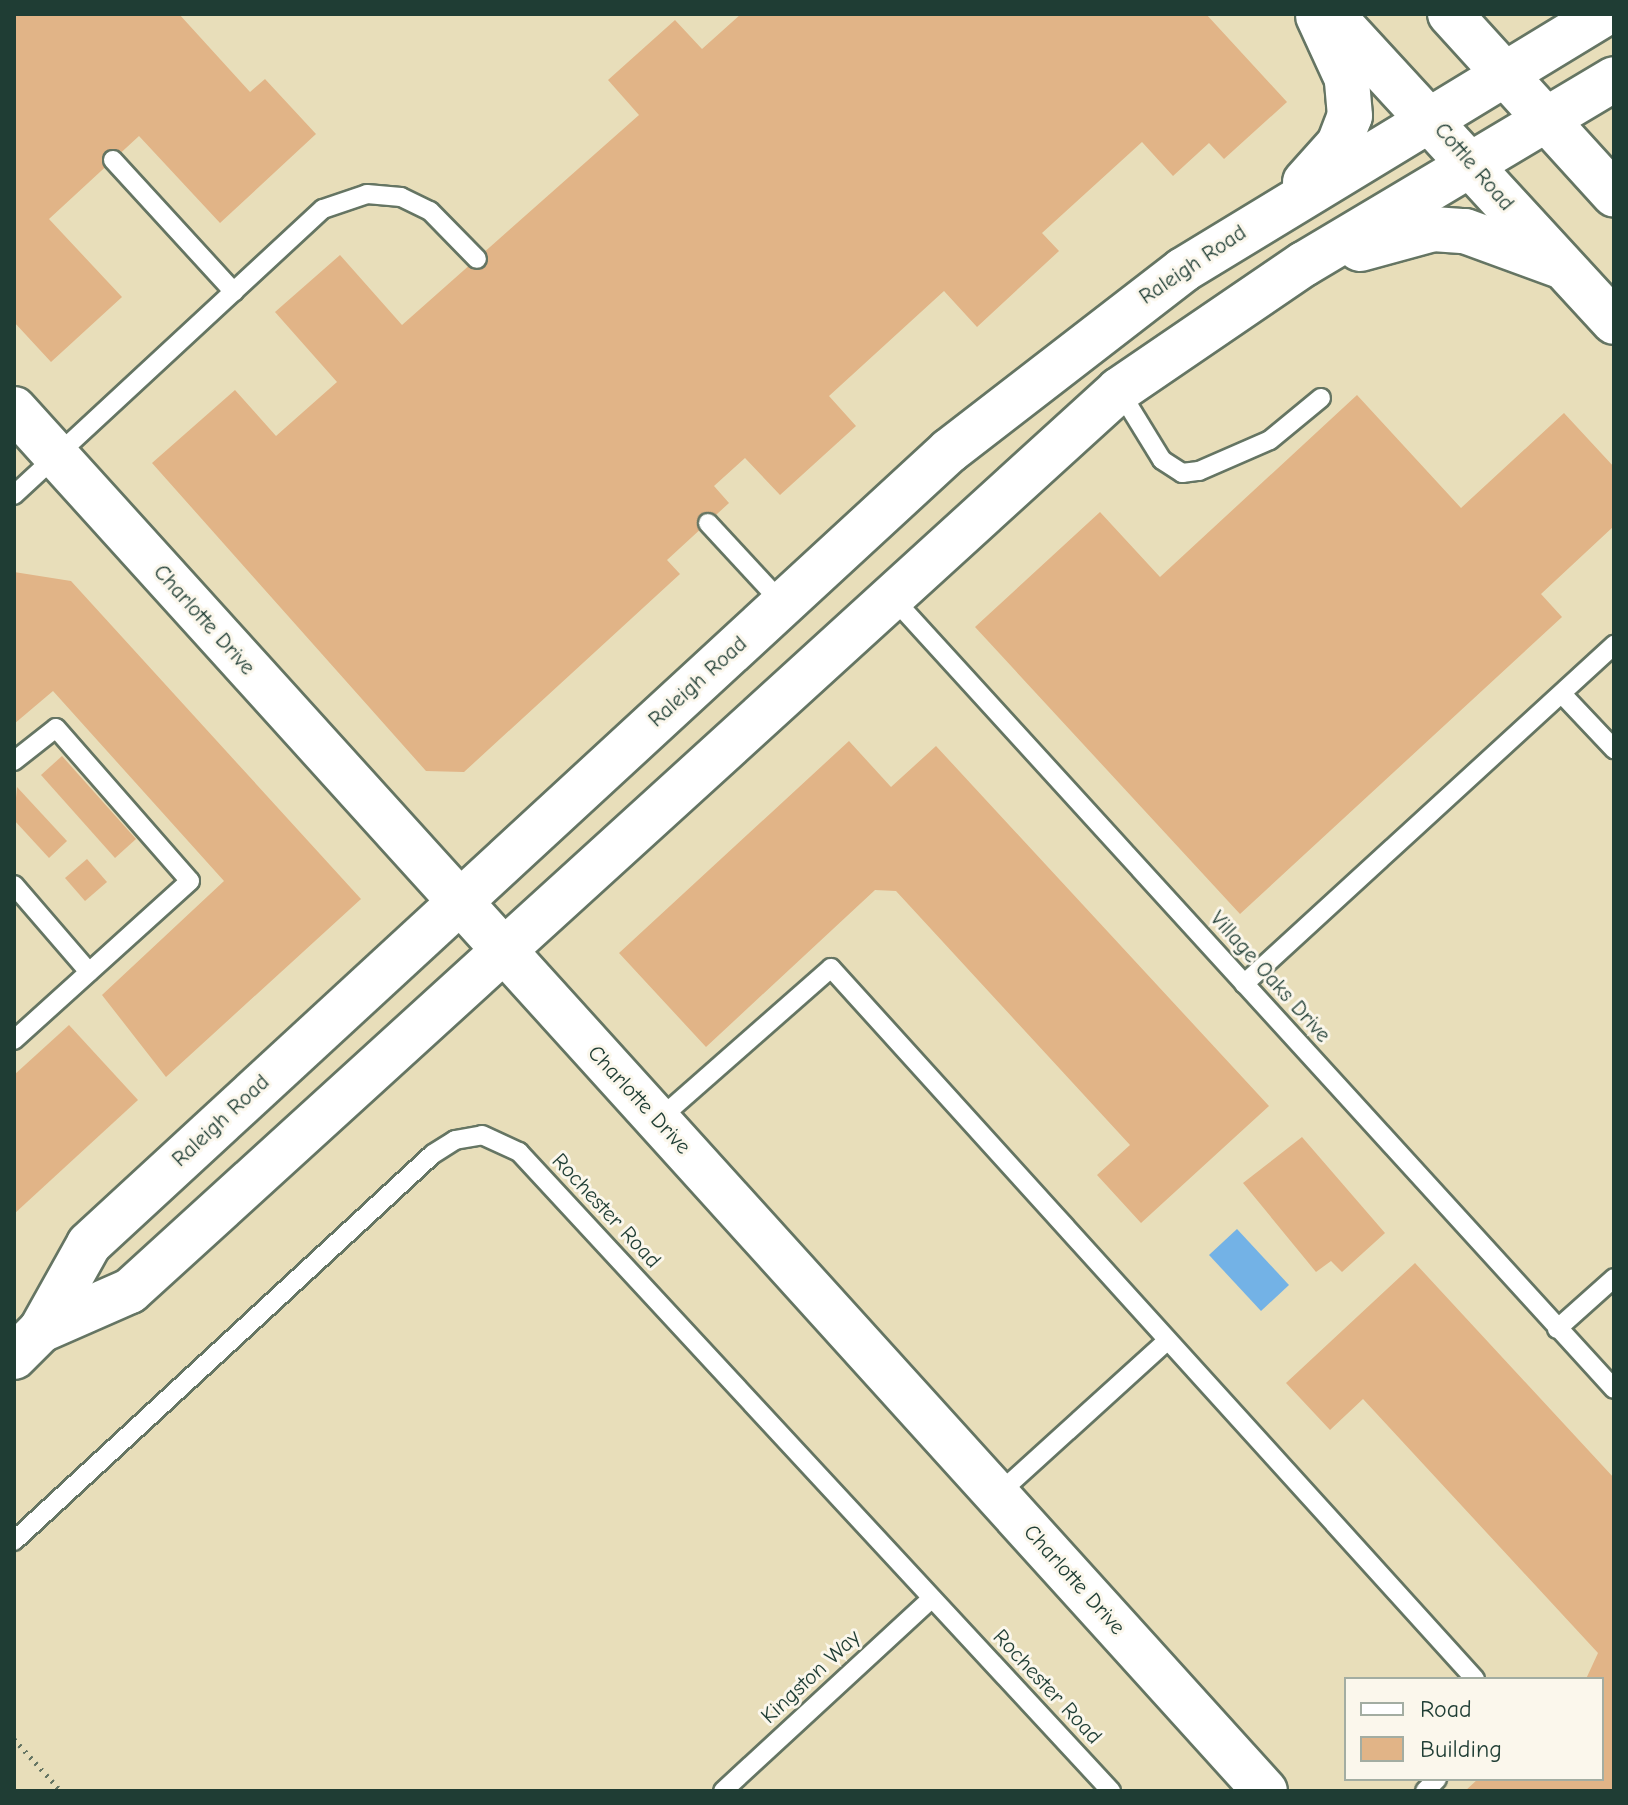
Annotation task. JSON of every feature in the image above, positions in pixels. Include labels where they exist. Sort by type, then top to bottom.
[{"type":"street","points":[[1286,204],[1339,144],[1350,116],[1347,79],[1317,14]]},
{"type":"street","name":"Cottle Road","points":[[1331,14],[1430,118],[1614,322]]},
{"type":"street","points":[[1450,14],[1614,194]]},
{"type":"street","name":"Raleigh Road","points":[[28,1344],[89,1244],[458,900],[949,451],[1064,357],[1183,270],[1286,204],[1604,14]]},
{"type":"street","name":"Raleigh Road","points":[[28,1344],[130,1291],[1119,390],[1304,264],[1614,79]]},
{"type":"street","points":[[1304,264],[1433,229],[1465,231],[1562,267]]},
{"type":"street","name":"Charlotte Drive","points":[[14,409],[1265,1791]]},
{"type":"lane","points":[[113,160],[234,292]]},
{"type":"lane","points":[[14,495],[323,209],[367,194],[401,197],[430,211],[477,259]]},
{"type":"lane","points":[[1119,390],[1162,460],[1182,473],[1199,471],[1270,440],[1321,398]]},
{"type":"lane","points":[[708,523],[783,604]]},
{"type":"lane","name":"Village Oaks Drive","points":[[891,596],[1614,1389]]},
{"type":"lane","points":[[1244,984],[1614,645]]},
{"type":"lane","points":[[1562,694],[1614,749]]},
{"type":"lane","points":[[14,761],[56,728],[190,881],[14,1040]]},
{"type":"lane","points":[[14,885],[89,972]]},
{"type":"lane","points":[[658,1120],[831,968],[1473,1677]]},
{"type":"lane","name":"Rochester Road","points":[[14,1541],[433,1154],[455,1140],[482,1135],[519,1152],[1111,1791]]},
{"type":"lane","points":[[1557,1329],[1614,1278]]},
{"type":"lane","points":[[997,1495],[1167,1341]]},
{"type":"lane","name":"Kingston Way","points":[[723,1791],[932,1598]]},
{"type":"path","points":[[14,1739],[61,1791]]},
{"type":"water","points":[[1237,1229],[1289,1285],[1261,1311],[1209,1255]]},
{"type":"building","points":[[14,14],[179,14],[250,92],[265,79],[316,134],[220,223],[139,136],[49,219],[122,297],[51,362],[14,322]]},
{"type":"building","points":[[741,14],[1206,14],[1287,102],[1224,159],[1209,143],[1173,176],[1142,142],[1042,233],[1059,251],[977,327],[944,291],[829,396],[856,426],[780,495],[745,458],[714,486],[729,503],[667,560],[680,574],[464,772],[426,771],[152,463],[235,390],[276,436],[337,382],[275,312],[340,255],[402,325],[639,115],[608,80],[675,20],[702,49]]},
{"type":"building","points":[[1357,395],[1461,508],[1564,413],[1614,467],[1614,526],[1541,594],[1562,617],[1240,914],[975,627],[1100,512],[1160,577]]},
{"type":"building","points":[[14,572],[71,581],[361,899],[166,1077],[102,995],[224,881],[53,691],[14,724]]},
{"type":"building","points":[[849,741],[891,787],[936,746],[1269,1106],[1141,1223],[1097,1175],[1130,1145],[896,891],[875,890],[706,1047],[619,953]]},
{"type":"building","points":[[62,756],[136,839],[115,858],[41,775]]},
{"type":"building","points":[[17,787],[67,841],[49,858],[14,820]]},
{"type":"building","points":[[87,859],[107,882],[85,901],[65,878]]},
{"type":"building","points":[[69,1025],[138,1100],[14,1214],[14,1075]]},
{"type":"building","points":[[1302,1137],[1385,1233],[1342,1272],[1331,1261],[1316,1272],[1243,1183]]},
{"type":"building","points":[[1415,1263],[1614,1478],[1614,1791],[1465,1791],[1476,1781],[1604,1781],[1604,1677],[1587,1677],[1598,1653],[1363,1399],[1330,1430],[1286,1383]]}]
